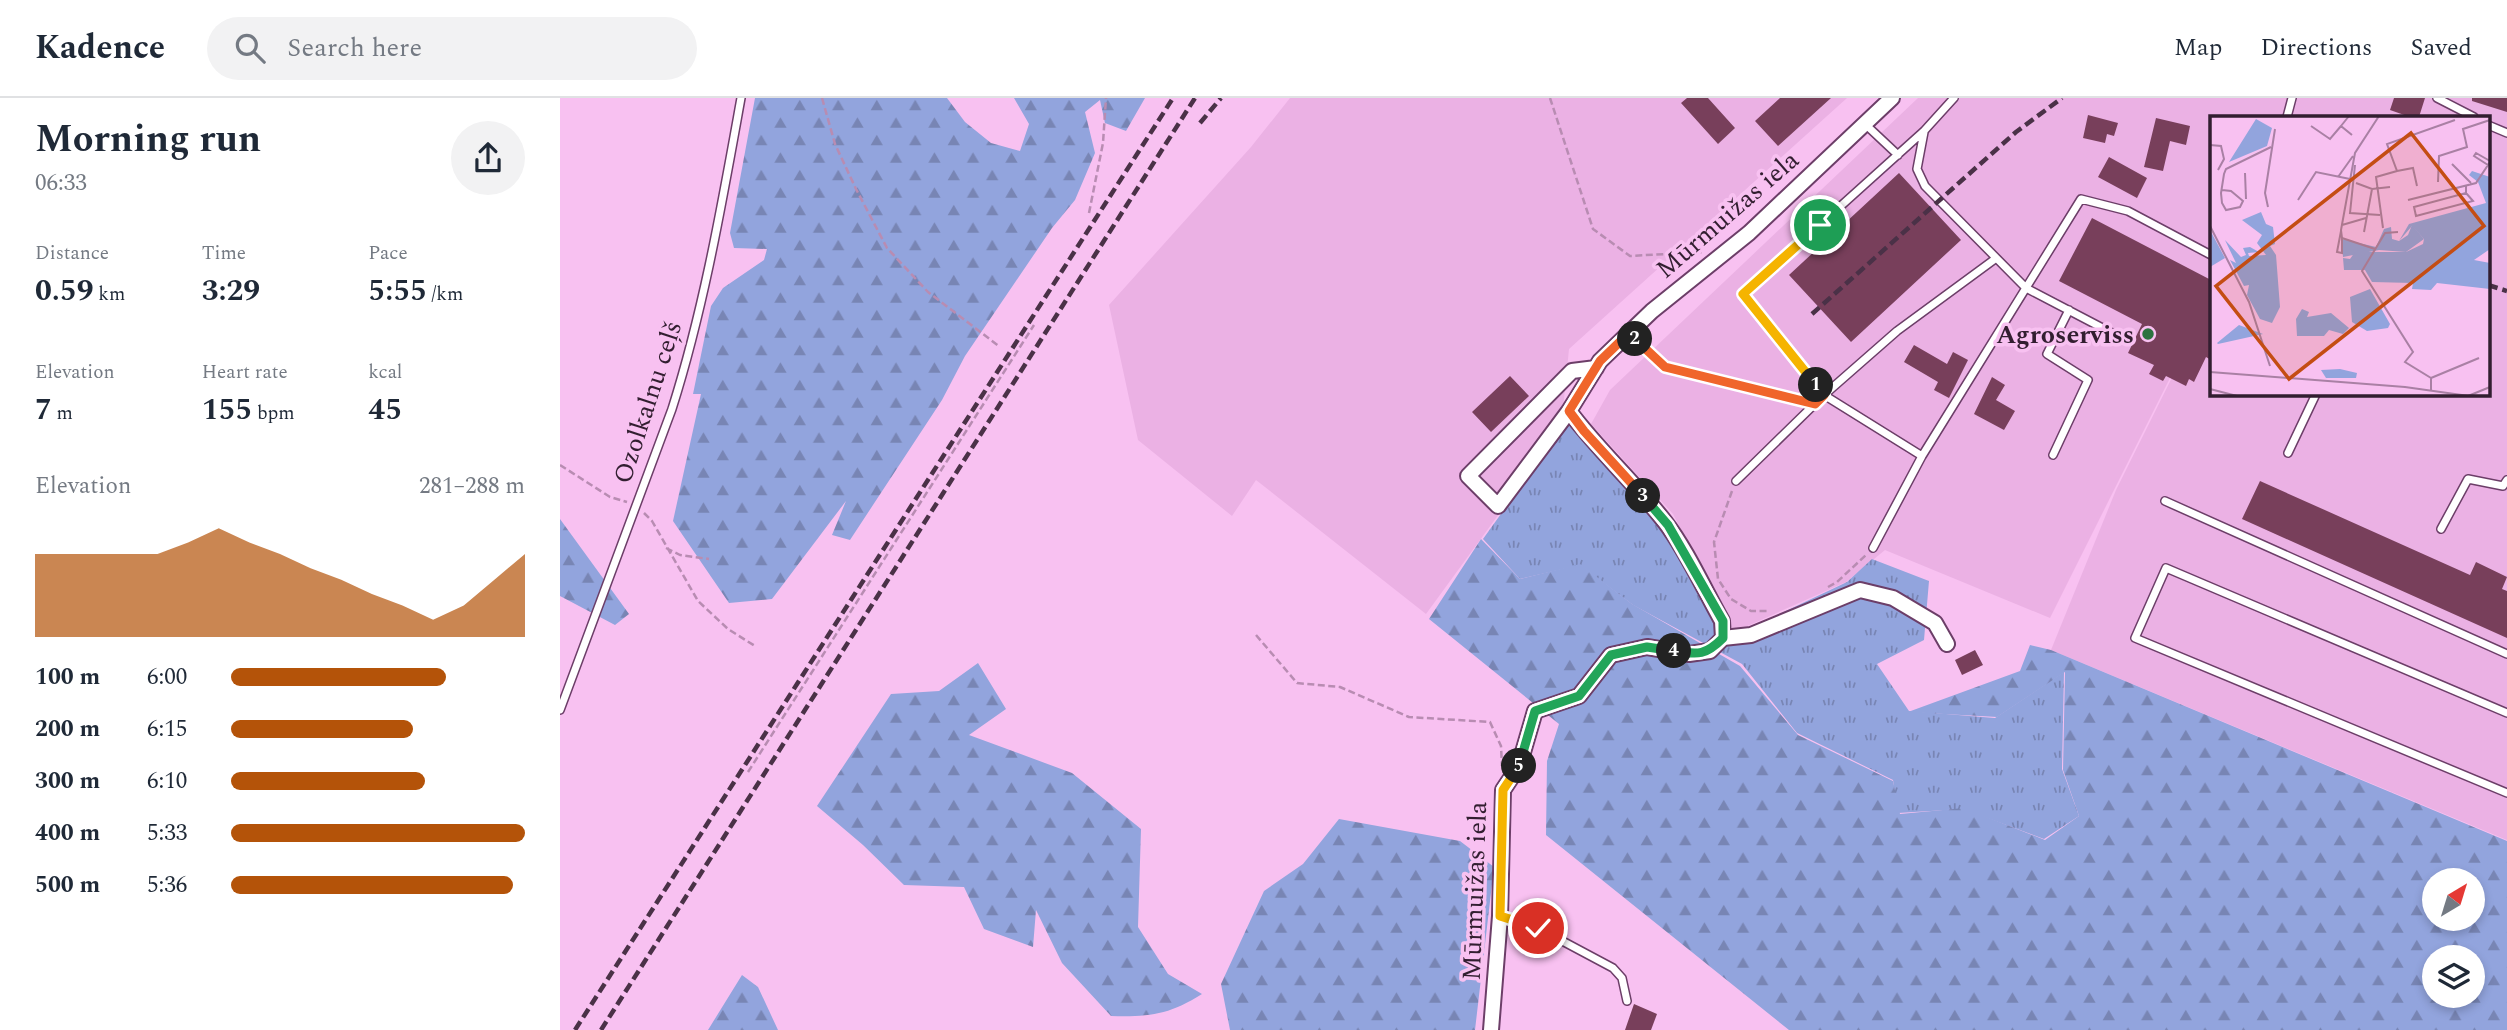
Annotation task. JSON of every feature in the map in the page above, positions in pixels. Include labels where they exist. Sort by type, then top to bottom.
[{"type":"street","name":"Mūrmuižas iela","points":[[1596,368],[1572,371],[1468,476],[1498,506],[1569,411],[1596,368],[1629,333],[1652,311],[1727,251],[1892,98]]},
{"type":"street","points":[[1569,411],[1668,525],[1723,621],[1723,638],[1751,635],[1860,590],[1893,598],[1935,623],[1947,645]]},
{"type":"street","name":"Mūrmuižas iela","points":[[1491,1030],[1500,916],[1503,790],[1519,766],[1535,711],[1579,696],[1611,655],[1647,647],[1689,654],[1710,651],[1723,638]]},
{"type":"lane","name":"Ozolkalnu ceļš","points":[[560,710],[687,362],[715,238],[741,98]]},
{"type":"lane","points":[[1922,456],[1824,395],[1743,294],[1924,131],[1954,98]]},
{"type":"lane","points":[[2287,116],[2292,98]]},
{"type":"lane","points":[[2437,98],[2472,116]]},
{"type":"lane","points":[[1865,124],[1898,155]]},
{"type":"lane","points":[[2490,126],[2507,133]]},
{"type":"lane","points":[[1924,131],[1917,169],[1925,186],[2026,288],[2114,334]]},
{"type":"lane","points":[[1873,548],[1922,456],[2081,199],[2128,211],[2210,254]]},
{"type":"lane","points":[[1736,481],[1824,395],[1897,331],[1995,259]]},
{"type":"lane","points":[[2053,455],[2088,380],[2047,354],[2069,310]]},
{"type":"lane","points":[[1629,333],[1665,367],[1815,404]]},
{"type":"lane","points":[[2288,453],[2315,396]]},
{"type":"lane","points":[[2441,529],[2468,479],[2503,486],[2507,480]]},
{"type":"lane","points":[[2165,501],[2507,654]]},
{"type":"lane","points":[[2507,713],[2166,568],[2135,638],[2507,793]]},
{"type":"lane","points":[[1500,916],[1538,928],[1613,968],[1622,978],[1627,1001]]},
{"type":"path","points":[[821,98],[835,144],[887,248],[928,292],[1000,347]]},
{"type":"path","points":[[1089,213],[1103,143],[1106,98]]},
{"type":"path","points":[[1550,98],[1593,229],[1630,256],[1727,251]]},
{"type":"path","points":[[748,772],[1034,325]]},
{"type":"path","points":[[560,465],[610,497],[636,505],[652,521],[698,601],[728,629],[755,646]]},
{"type":"path","points":[[1736,481],[1714,542],[1718,579],[1731,599],[1751,611],[1773,611]]},
{"type":"path","points":[[666,548],[680,555],[709,559]]},
{"type":"path","points":[[1826,588],[1837,582],[1873,548]]},
{"type":"path","points":[[1256,635],[1297,682],[1340,687],[1409,717],[1490,722],[1501,747],[1503,790]]},
{"type":"shaded area","points":[[1290,98],[1847,98],[1569,349],[1561,429],[1426,614],[1256,480],[1232,516],[1138,440],[1109,305],[1251,147]]},
{"type":"shaded area","points":[[1918,98],[2507,98],[2507,840],[2051,650],[2116,490],[2210,301],[2210,396],[2490,396],[2490,116],[2210,116],[2210,298],[2050,618],[1885,550],[1846,582],[1734,632],[1673,514],[1591,424],[1610,390]]},
{"type":"green space","points":[[755,98],[947,98],[965,122],[991,143],[1020,151],[1029,124],[1014,98],[1145,98],[1126,131],[1105,123],[1100,100],[1085,112],[1095,153],[1075,200],[1052,228],[965,356],[942,400],[850,540],[832,535],[846,501],[772,599],[729,603],[673,521],[701,394],[693,394],[711,306],[723,288],[764,260],[767,249],[734,248],[730,233]]},
{"type":"green space","points":[[1571,421],[1660,519],[1735,635],[1847,582],[1872,559],[1929,581],[1924,640],[1877,664],[1909,711],[1995,718],[2064,672],[2062,769],[2079,816],[2044,839],[1963,809],[1898,813],[1893,780],[1797,733],[1742,664],[1633,605],[1580,565],[1520,579],[1483,539],[1561,430]]},
{"type":"green space","points":[[560,519],[629,614],[615,625],[560,596]]},
{"type":"green space","points":[[1481,539],[1520,579],[1580,564],[1632,604],[1740,666],[1798,735],[1893,781],[1900,814],[1964,808],[2045,840],[2079,816],[2063,770],[2065,672],[1997,717],[1908,712],[2020,671],[2030,645],[2051,650],[2507,841],[2507,1030],[1789,1030],[1546,835],[1547,761],[1559,724],[1429,619]]},
{"type":"green space","points":[[978,663],[1006,709],[969,735],[1072,773],[1141,829],[1138,927],[1168,974],[1202,994],[1158,1013],[1111,1016],[1062,963],[1036,910],[1033,947],[984,929],[964,887],[904,885],[817,806],[891,694],[939,691]]},
{"type":"green space","points":[[1339,819],[1460,841],[1494,867],[1475,1030],[1230,1030],[1221,984],[1264,891],[1303,864]]},
{"type":"green space","points":[[742,975],[758,987],[778,1030],[708,1030]]},
{"type":"building","points":[[1687,98],[1708,98],[1735,128],[1718,144],[1681,103]]},
{"type":"building","points":[[1780,98],[1831,98],[1778,146],[1755,121]]},
{"type":"building","points":[[2394,98],[2425,98],[2419,116],[2407,116],[2390,110]]},
{"type":"building","points":[[2472,98],[2507,98],[2507,112],[2472,101]]},
{"type":"building","points":[[2088,115],[2118,123],[2114,136],[2107,134],[2105,143],[2083,138]]},
{"type":"building","points":[[2156,118],[2190,126],[2186,145],[2170,141],[2163,171],[2144,167]]},
{"type":"building","points":[[2109,157],[2147,178],[2137,198],[2098,177]]},
{"type":"building","points":[[1899,173],[1961,240],[1851,342],[1789,275]]},
{"type":"building","points":[[2092,218],[2210,279],[2210,359],[2206,357],[2194,382],[2189,379],[2186,386],[2166,376],[2163,381],[2149,374],[2154,365],[2128,353],[2142,324],[2059,281]]},
{"type":"building","points":[[1914,345],[1947,364],[1953,352],[1968,360],[1949,398],[1934,390],[1938,382],[1904,362]]},
{"type":"building","points":[[1510,376],[1529,396],[1491,432],[1472,412]]},
{"type":"building","points":[[1992,377],[2005,385],[1996,400],[2015,411],[2004,430],[1974,414]]},
{"type":"building","points":[[2260,481],[2470,575],[2476,562],[2507,577],[2502,589],[2507,591],[2507,638],[2242,519]]},
{"type":"building","points":[[1975,650],[1983,665],[1962,675],[1955,660]]},
{"type":"building","points":[[1634,1004],[1657,1014],[1651,1030],[1625,1030]]},
{"type":"railway","points":[[575,1030],[1173,98]]},
{"type":"railway","points":[[601,1030],[1195,98]]},
{"type":"railway","points":[[1200,123],[1221,98]]},
{"type":"railway","points":[[1812,314],[2016,132],[2062,98]]},
{"type":"railway","points":[[2490,286],[2507,291]]},
{"type":"place","name":"Agroserviss","points":[[2148,334]]},
{"type":"route","points":[[1538,928],[1500,916],[1503,790],[1519,766],[1535,711],[1579,696],[1611,655],[1647,647],[1689,654],[1710,651],[1723,638],[1723,621],[1668,525],[1569,411],[1600,361],[1629,333],[1665,367],[1815,404],[1824,395],[1743,294],[1820,225]]}]
